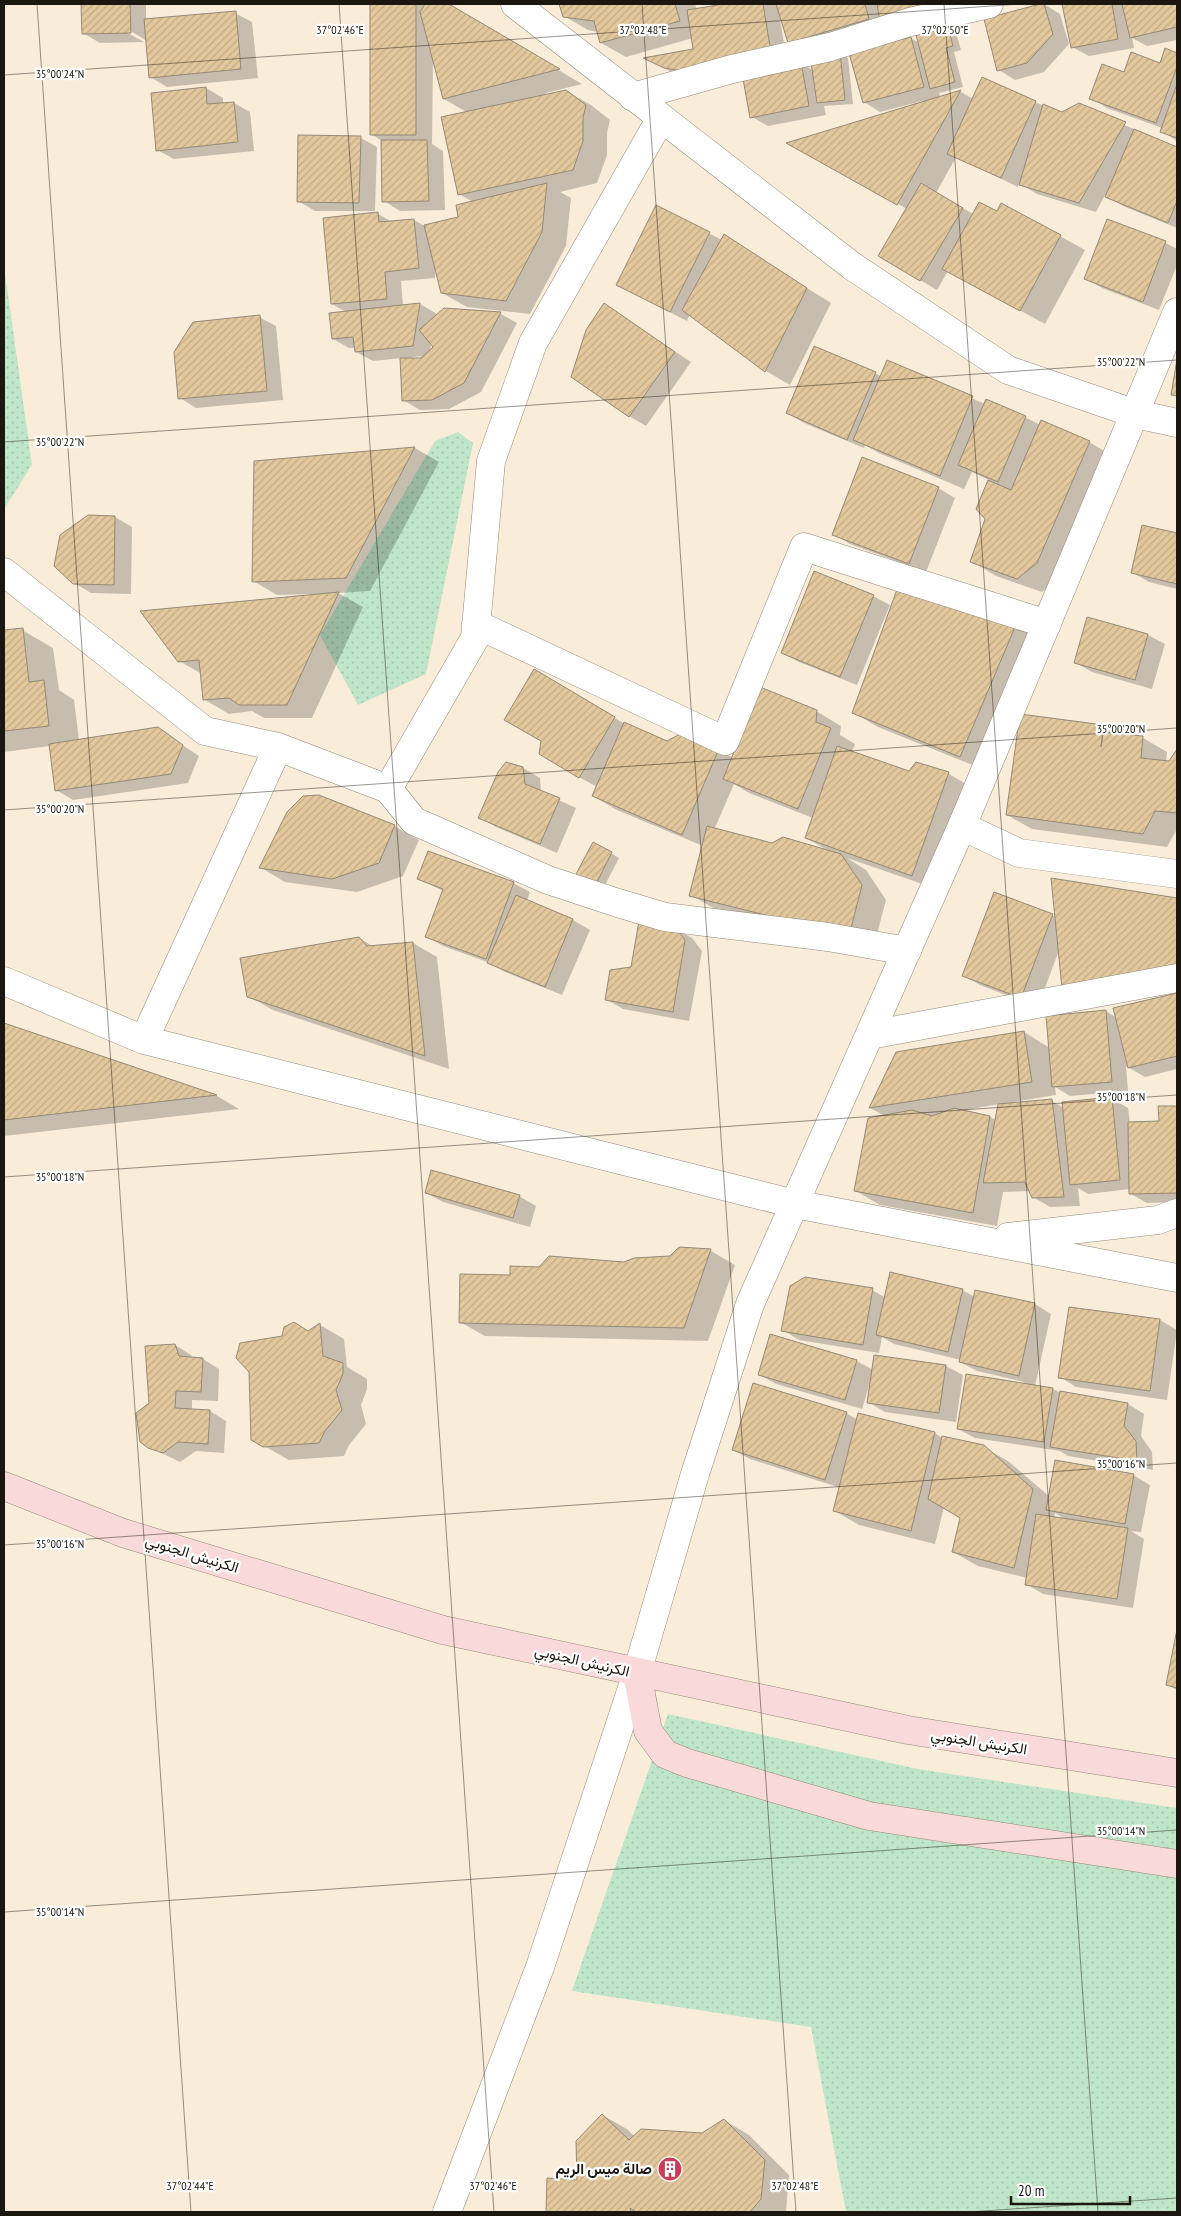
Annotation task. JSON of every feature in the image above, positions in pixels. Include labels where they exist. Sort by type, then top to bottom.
[{"type":"main road","name":"الكرنيش الجنوبي","points":[[4,1486],[123,1533],[442,1630],[908,1730],[1177,1773]]},
{"type":"main road","points":[[637,1673],[648,1732],[665,1754],[687,1763],[869,1816],[1177,1864]]},
{"type":"street","points":[[515,4],[852,266],[1008,370],[1136,414],[1177,423]]},
{"type":"street","points":[[633,97],[732,69],[830,47],[910,22],[989,4]]},
{"type":"street","points":[[388,789],[475,638],[491,461],[533,343],[661,118]]},
{"type":"street","points":[[447,2212],[540,1967],[637,1673],[695,1474],[750,1304],[962,826],[1136,414],[1177,312]]},
{"type":"street","points":[[476,624],[725,740],[804,546],[1047,624]]},
{"type":"street","points":[[4,572],[205,731],[278,747],[388,789],[414,821],[548,880],[665,917],[828,937],[907,951]]},
{"type":"street","points":[[144,1040],[278,747]]},
{"type":"street","points":[[962,826],[1019,853],[1177,874]]},
{"type":"street","points":[[870,1035],[1177,978]]},
{"type":"street","points":[[4,981],[144,1040],[795,1204],[1177,1278]]},
{"type":"street","points":[[980,1240],[1158,1220],[1177,1213]]},
{"type":"green space","points":[[4,266],[32,465],[4,509]]},
{"type":"green space","points":[[458,432],[473,443],[426,674],[358,705],[320,635],[435,441]]},
{"type":"green space","points":[[668,1714],[918,1769],[1177,1808],[1177,2212],[846,2212],[811,2027],[572,1991]]},
{"type":"building","points":[[81,4],[130,4],[131,33],[82,34]]},
{"type":"building","points":[[370,4],[416,4],[416,135],[370,135]]},
{"type":"building","points":[[425,4],[449,4],[560,69],[443,99],[420,12]]},
{"type":"building","points":[[559,4],[675,4],[680,21],[600,43],[594,21],[563,17]]},
{"type":"building","points":[[724,4],[763,4],[772,58],[688,72],[664,68],[643,58],[693,49],[687,10]]},
{"type":"building","points":[[776,4],[865,4],[869,19],[788,43]]},
{"type":"building","points":[[877,4],[940,4],[880,22]]},
{"type":"building","points":[[1044,4],[1053,34],[1027,63],[997,71],[984,19]]},
{"type":"building","points":[[1062,4],[1112,4],[1118,39],[1071,48]]},
{"type":"building","points":[[1122,4],[1177,4],[1177,27],[1130,38]]},
{"type":"building","points":[[236,11],[241,69],[149,78],[144,19]]},
{"type":"building","points":[[947,23],[953,46],[946,48],[955,82],[930,89],[915,31]]},
{"type":"building","points":[[911,37],[924,87],[863,103],[849,53]]},
{"type":"building","points":[[1165,48],[1177,53],[1177,67],[1156,123],[1089,99],[1102,64],[1124,72],[1131,52],[1160,63]]},
{"type":"building","points":[[840,52],[845,100],[817,103],[810,56]]},
{"type":"building","points":[[801,62],[809,106],[750,118],[742,73]]},
{"type":"building","points":[[982,77],[1036,101],[1001,178],[947,154]]},
{"type":"building","points":[[1177,84],[1177,138],[1160,132]]},
{"type":"building","points":[[206,87],[207,104],[234,102],[238,142],[156,151],[151,93]]},
{"type":"building","points":[[566,90],[586,105],[583,118],[583,141],[573,170],[458,195],[441,117]]},
{"type":"building","points":[[961,90],[897,205],[786,143]]},
{"type":"building","points":[[1079,103],[1126,122],[1079,203],[1019,185],[1043,104],[1062,112]]},
{"type":"building","points":[[1134,129],[1177,147],[1177,201],[1168,223],[1105,197]]},
{"type":"building","points":[[298,135],[361,136],[359,203],[297,202]]},
{"type":"building","points":[[381,140],[427,140],[429,201],[382,202]]},
{"type":"building","points":[[547,183],[542,232],[506,301],[441,293],[424,225],[458,217],[456,205]]},
{"type":"building","points":[[921,183],[963,208],[920,281],[878,256]]},
{"type":"building","points":[[979,202],[997,211],[1001,203],[1061,235],[1020,311],[942,269]]},
{"type":"building","points":[[656,205],[710,232],[670,312],[616,285]]},
{"type":"building","points":[[378,212],[379,222],[414,219],[419,268],[385,272],[387,299],[331,304],[323,218]]},
{"type":"building","points":[[1107,219],[1166,241],[1143,302],[1084,279]]},
{"type":"building","points":[[724,234],[807,288],[765,372],[682,310]]},
{"type":"building","points":[[420,303],[413,346],[355,352],[353,337],[332,339],[329,313]]},
{"type":"building","points":[[604,303],[675,352],[629,417],[571,377],[586,330]]},
{"type":"building","points":[[444,308],[501,312],[464,383],[432,400],[402,401],[400,358],[421,358],[433,347],[419,330]]},
{"type":"building","points":[[260,315],[267,391],[178,399],[174,352],[193,322]]},
{"type":"building","points":[[814,346],[876,372],[847,440],[786,413]]},
{"type":"building","points":[[1177,359],[1177,396],[1171,395]]},
{"type":"building","points":[[887,360],[973,396],[940,476],[853,440]]},
{"type":"building","points":[[986,399],[1026,416],[998,482],[958,465]]},
{"type":"building","points":[[1041,420],[1090,441],[1037,563],[1017,579],[970,562],[985,519],[976,509],[988,480],[1011,490]]},
{"type":"building","points":[[415,447],[346,578],[252,582],[254,461]]},
{"type":"building","points":[[862,457],[939,487],[909,564],[832,535]]},
{"type":"building","points":[[88,515],[115,516],[114,585],[73,584],[54,566],[60,535]]},
{"type":"building","points":[[1142,525],[1177,533],[1177,584],[1131,573]]},
{"type":"building","points":[[814,571],[874,595],[840,677],[781,653]]},
{"type":"building","points":[[899,584],[1018,620],[960,757],[852,713]]},
{"type":"building","points":[[339,592],[287,705],[239,705],[229,698],[203,700],[199,660],[178,662],[140,611]]},
{"type":"building","points":[[1087,617],[1148,634],[1135,680],[1074,663]]},
{"type":"building","points":[[23,628],[29,682],[44,680],[49,726],[4,731],[4,630]]},
{"type":"building","points":[[534,669],[615,717],[579,778],[539,754],[541,741],[504,720]]},
{"type":"building","points":[[760,687],[817,710],[816,722],[831,728],[798,809],[723,779]]},
{"type":"building","points":[[1020,714],[1104,725],[1103,732],[1143,736],[1141,758],[1169,761],[1177,749],[1177,813],[1155,811],[1143,834],[1006,815]]},
{"type":"building","points":[[624,722],[667,741],[682,733],[719,749],[682,835],[592,796]]},
{"type":"building","points":[[158,727],[183,745],[171,774],[55,791],[49,744]]},
{"type":"building","points":[[837,746],[909,771],[916,762],[949,772],[912,876],[805,838]]},
{"type":"building","points":[[506,762],[523,767],[525,784],[560,798],[540,844],[478,818],[498,772]]},
{"type":"building","points":[[319,795],[395,825],[379,863],[332,879],[259,868],[287,812],[303,796]]},
{"type":"building","points":[[707,826],[772,843],[783,837],[841,854],[862,885],[849,936],[689,896]]},
{"type":"building","points":[[593,842],[612,852],[594,888],[574,878]]},
{"type":"building","points":[[428,851],[514,882],[486,959],[425,937],[443,889],[417,879]]},
{"type":"building","points":[[1051,878],[1177,898],[1177,973],[1062,988]]},
{"type":"building","points":[[994,892],[1053,914],[1021,998],[962,976]]},
{"type":"building","points":[[516,895],[573,919],[545,987],[487,963]]},
{"type":"building","points":[[639,921],[675,927],[685,940],[673,1012],[605,1000],[610,970],[631,967]]},
{"type":"building","points":[[359,937],[367,946],[413,942],[425,1056],[247,997],[240,958]]},
{"type":"building","points":[[1177,993],[1177,1056],[1128,1068],[1113,1008]]},
{"type":"building","points":[[1106,1010],[1112,1082],[1052,1087],[1046,1016]]},
{"type":"building","points":[[4,1023],[217,1095],[4,1120]]},
{"type":"building","points":[[1024,1031],[1032,1082],[869,1108],[896,1052]]},
{"type":"building","points":[[1112,1097],[1120,1180],[1070,1185],[1062,1102]]},
{"type":"building","points":[[1052,1099],[1064,1197],[1032,1198],[1025,1182],[983,1183],[998,1104]]},
{"type":"building","points":[[1158,1106],[1177,1106],[1177,1193],[1129,1194],[1128,1122],[1159,1121]]},
{"type":"building","points":[[954,1108],[990,1116],[973,1213],[854,1191],[868,1118],[912,1110],[932,1116]]},
{"type":"building","points":[[431,1170],[520,1195],[513,1218],[425,1193]]},
{"type":"building","points":[[679,1247],[711,1249],[684,1328],[459,1323],[460,1274],[510,1275],[510,1266],[539,1267],[549,1256],[624,1262],[634,1258],[670,1256]]},
{"type":"building","points":[[890,1272],[963,1289],[948,1352],[876,1335]]},
{"type":"building","points":[[805,1277],[873,1288],[863,1345],[781,1331],[790,1286]]},
{"type":"building","points":[[975,1290],[1035,1303],[1019,1376],[959,1362]]},
{"type":"building","points":[[1069,1307],[1160,1319],[1150,1391],[1058,1378]]},
{"type":"building","points":[[294,1322],[308,1331],[320,1323],[323,1356],[343,1363],[343,1374],[336,1390],[342,1410],[325,1431],[319,1443],[263,1447],[251,1440],[249,1372],[236,1358],[240,1343],[282,1336],[284,1327]]},
{"type":"building","points":[[770,1334],[857,1360],[845,1400],[758,1375]]},
{"type":"building","points":[[175,1344],[179,1356],[203,1358],[201,1392],[176,1391],[175,1408],[210,1410],[208,1444],[178,1442],[163,1453],[148,1448],[140,1442],[136,1413],[149,1403],[145,1346]]},
{"type":"building","points":[[874,1355],[946,1365],[939,1413],[867,1403]]},
{"type":"building","points":[[966,1374],[1053,1388],[1044,1442],[957,1429]]},
{"type":"building","points":[[753,1383],[847,1412],[825,1480],[732,1450]]},
{"type":"building","points":[[1060,1391],[1128,1403],[1124,1426],[1136,1441],[1137,1461],[1050,1447]]},
{"type":"building","points":[[858,1413],[935,1432],[911,1531],[833,1511]]},
{"type":"building","points":[[942,1436],[984,1445],[1033,1489],[1014,1568],[952,1552],[960,1518],[928,1499]]},
{"type":"building","points":[[1055,1460],[1134,1474],[1125,1524],[1046,1510]]},
{"type":"building","points":[[1036,1514],[1128,1528],[1117,1599],[1025,1585]]},
{"type":"building","points":[[1177,1629],[1177,1688],[1166,1685]]},
{"type":"building","name":"صالة ميس الريم","points":[[602,2114],[629,2140],[641,2129],[702,2133],[724,2119],[765,2160],[761,2199],[750,2212],[636,2212],[630,2208],[631,2212],[546,2212],[547,2178],[577,2180],[576,2141]]},
{"type":"place","name":"صالة ميس الريم","points":[[670,2169]]}]
